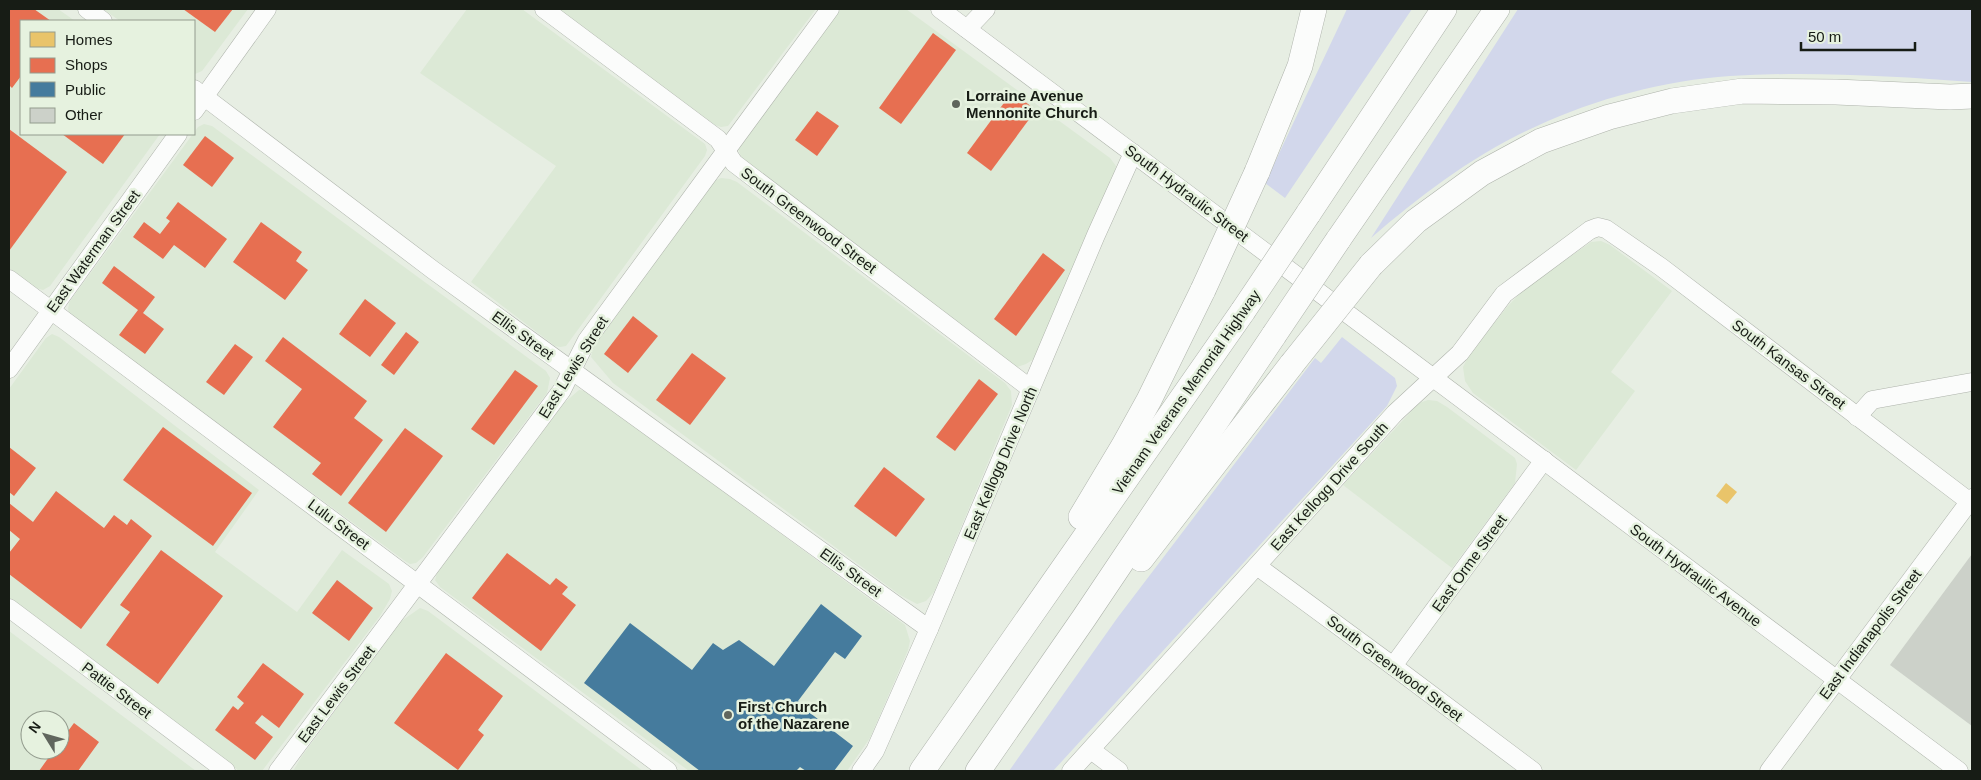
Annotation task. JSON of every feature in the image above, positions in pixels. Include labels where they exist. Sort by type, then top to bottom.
[{"type":"highway","points":[[948,735],[1124,447],[1203,290],[1257,172],[1300,66],[1314,9]]},
{"type":"highway","name":"Vietnam Veterans Memorial Highway","points":[[922,771],[1243,311],[1444,9]]},
{"type":"highway","points":[[978,771],[1338,240],[1498,9]]},
{"type":"highway","points":[[978,771],[1292,364],[1371,265],[1416,221],[1482,172],[1541,142],[1609,116],[1672,101],[1744,91],[1836,92],[1965,98]]},
{"type":"street","points":[[87,9],[103,20]]},
{"type":"street","points":[[197,99],[267,9]]},
{"type":"street","name":"South Greenwood Street","points":[[544,9],[718,139],[737,165],[1031,389]]},
{"type":"street","name":"East Lewis Street","points":[[278,771],[562,390],[587,340],[725,149],[830,9]]},
{"type":"street","name":"South Hydraulic Street","points":[[940,9],[1433,378]]},
{"type":"street","points":[[967,29],[986,9]]},
{"type":"street","name":"Ellis Street","points":[[197,99],[929,629]]},
{"type":"street","name":"East Waterman Street","points":[[9,369],[177,135]]},
{"type":"street","name":"East Kellogg Drive North","points":[[861,771],[875,751],[929,629],[1133,153]]},
{"type":"street","name":"East Kellogg Drive South","points":[[1071,771],[1395,413],[1460,353],[1504,294],[1590,230],[1606,229]]},
{"type":"street","name":"South Kansas Street","points":[[1606,229],[1660,267],[1971,500]]},
{"type":"street","name":"Lulu Street","points":[[9,279],[668,771]]},
{"type":"street","name":"South Hydraulic Avenue","points":[[1433,378],[1959,771]]},
{"type":"street","points":[[1858,417],[1872,400],[1972,382]]},
{"type":"street","name":"East Orme Street","points":[[1393,666],[1544,460]]},
{"type":"street","name":"East Indianapolis Street","points":[[1769,771],[1971,500]]},
{"type":"street","name":"South Greenwood Street","points":[[1257,566],[1533,771]]},
{"type":"street","name":"Pattie Street","points":[[9,608],[226,771]]},
{"type":"street","points":[[1091,750],[1119,771]]},
{"type":"shaded area","points":[[9,9],[58,9],[74,20],[20,20],[20,135],[159,135],[50,286],[43,290],[36,288],[9,268]]},
{"type":"shaded area","points":[[103,9],[248,9],[202,71],[195,74],[195,20],[119,20]]},
{"type":"shaded area","points":[[467,9],[522,9],[705,144],[707,150],[705,156],[566,346],[555,346],[471,282],[556,166],[420,73]]},
{"type":"shaded area","points":[[557,9],[816,9],[728,126],[721,127],[715,125]]},
{"type":"shaded area","points":[[841,9],[906,9],[1110,158],[1116,166],[1115,173],[1034,359],[1026,364],[1017,367],[1010,365],[752,171],[741,157],[738,148],[743,140]]},
{"type":"shaded area","points":[[1347,9],[1412,9],[1285,198],[1265,183]]},
{"type":"shaded area","points":[[1518,9],[1972,9],[1972,82],[1851,75],[1790,74],[1706,78],[1631,92],[1559,116],[1492,149],[1429,191],[1371,238]]},
{"type":"shaded area","points":[[204,124],[212,126],[546,371],[550,378],[547,393],[423,557],[416,563],[410,564],[405,561],[69,314],[70,301],[192,135],[195,135],[198,127]]},
{"type":"shaded area","points":[[721,178],[737,182],[1005,383],[1011,391],[1012,405],[934,592],[926,601],[917,604],[900,595],[613,383],[591,357],[594,343],[714,181]]},
{"type":"shaded area","points":[[1601,241],[1610,245],[1672,291],[1611,372],[1635,391],[1576,470],[1473,393],[1465,381],[1463,367],[1469,355],[1507,307],[1524,289],[1591,242]]},
{"type":"shaded area","points":[[52,334],[59,337],[259,490],[215,552],[297,612],[342,550],[389,584],[392,591],[390,599],[380,616],[262,771],[239,771],[9,600],[9,389],[46,338]]},
{"type":"shaded area","points":[[1342,337],[1395,378],[1397,386],[1387,406],[1053,771],[1009,771],[1118,617],[1315,358],[1321,363]]},
{"type":"shaded area","points":[[579,390],[586,391],[905,625],[910,641],[908,650],[870,738],[847,771],[689,771],[440,587],[435,580],[437,573],[563,404]]},
{"type":"shaded area","points":[[1428,400],[1437,401],[1447,407],[1515,458],[1517,464],[1515,483],[1452,568],[1343,485],[1419,403]]},
{"type":"shaded area","points":[[420,608],[428,611],[643,771],[293,771],[400,622]]},
{"type":"shaded area","points":[[9,631],[196,771],[9,771]]},
{"type":"building: Homes","points":[[1726,483],[1737,492],[1727,504],[1716,496]]},
{"type":"building: Shops","points":[[9,9],[34,9],[50,20],[20,20],[20,77],[12,88],[9,85]]},
{"type":"building: Shops","points":[[183,9],[233,9],[215,32]]},
{"type":"building: Shops","points":[[933,33],[956,50],[901,124],[879,108]]},
{"type":"building: Shops","points":[[1012,92],[1036,110],[991,171],[967,153]]},
{"type":"building: Shops","points":[[817,111],[839,126],[817,156],[795,140]]},
{"type":"building: Shops","points":[[9,129],[67,172],[9,251]]},
{"type":"building: Shops","points":[[63,135],[124,135],[103,164]]},
{"type":"building: Shops","points":[[205,136],[234,158],[212,187],[183,165]]},
{"type":"building: Shops","points":[[178,202],[227,239],[205,268],[174,245],[163,259],[133,237],[144,222],[160,234],[170,221],[166,218]]},
{"type":"building: Shops","points":[[261,222],[302,252],[296,261],[308,270],[285,300],[233,262]]},
{"type":"building: Shops","points":[[1043,253],[1065,270],[1016,336],[994,319]]},
{"type":"building: Shops","points":[[114,266],[155,297],[143,313],[164,329],[145,354],[119,335],[138,310],[102,283]]},
{"type":"building: Shops","points":[[365,299],[396,323],[370,357],[339,334]]},
{"type":"building: Shops","points":[[633,316],[658,336],[628,373],[604,354]]},
{"type":"building: Shops","points":[[406,332],[419,342],[394,375],[381,365]]},
{"type":"building: Shops","points":[[283,337],[367,401],[354,418],[383,440],[341,496],[312,474],[321,463],[273,427],[302,389],[265,361]]},
{"type":"building: Shops","points":[[235,344],[253,357],[224,395],[206,382]]},
{"type":"building: Shops","points":[[692,353],[726,378],[690,425],[656,400]]},
{"type":"building: Shops","points":[[515,370],[538,386],[494,445],[471,429]]},
{"type":"building: Shops","points":[[979,379],[998,394],[955,451],[936,437]]},
{"type":"building: Shops","points":[[163,427],[252,493],[213,546],[123,480]]},
{"type":"building: Shops","points":[[405,428],[443,456],[386,532],[348,503]]},
{"type":"building: Shops","points":[[9,447],[36,468],[14,496],[9,492]]},
{"type":"building: Shops","points":[[884,467],[925,499],[896,537],[854,506]]},
{"type":"building: Shops","points":[[56,491],[104,528],[114,515],[127,525],[131,519],[152,536],[81,629],[9,574],[9,553],[20,539],[9,530],[9,503],[33,522]]},
{"type":"building: Shops","points":[[161,550],[223,596],[158,684],[106,645],[130,612],[120,605]]},
{"type":"building: Shops","points":[[507,553],[550,585],[556,578],[568,587],[562,594],[576,605],[541,651],[472,598]]},
{"type":"building: Shops","points":[[337,580],[373,608],[349,641],[312,613]]},
{"type":"building: Shops","points":[[446,653],[503,696],[478,730],[484,735],[458,770],[394,723]]},
{"type":"building: Shops","points":[[263,663],[304,694],[279,728],[262,715],[255,723],[273,737],[255,760],[215,730],[233,706],[238,710],[244,703],[237,697]]},
{"type":"building: Shops","points":[[74,723],[99,742],[78,771],[39,771],[47,760],[70,760],[70,728]]},
{"type":"building: Public","points":[[821,604],[862,636],[845,659],[835,652],[798,701],[801,706],[853,746],[834,771],[806,771],[800,767],[796,771],[700,771],[584,683],[630,623],[692,670],[713,643],[723,650],[739,640],[774,666]]},
{"type":"building: Other","points":[[1972,554],[1972,726],[1890,665]]},
{"type":"place","name":"Lorraine Avenue Mennonite Church","points":[[956,104]]},
{"type":"place","name":"First Church of the Nazarene","points":[[728,715]]}]
